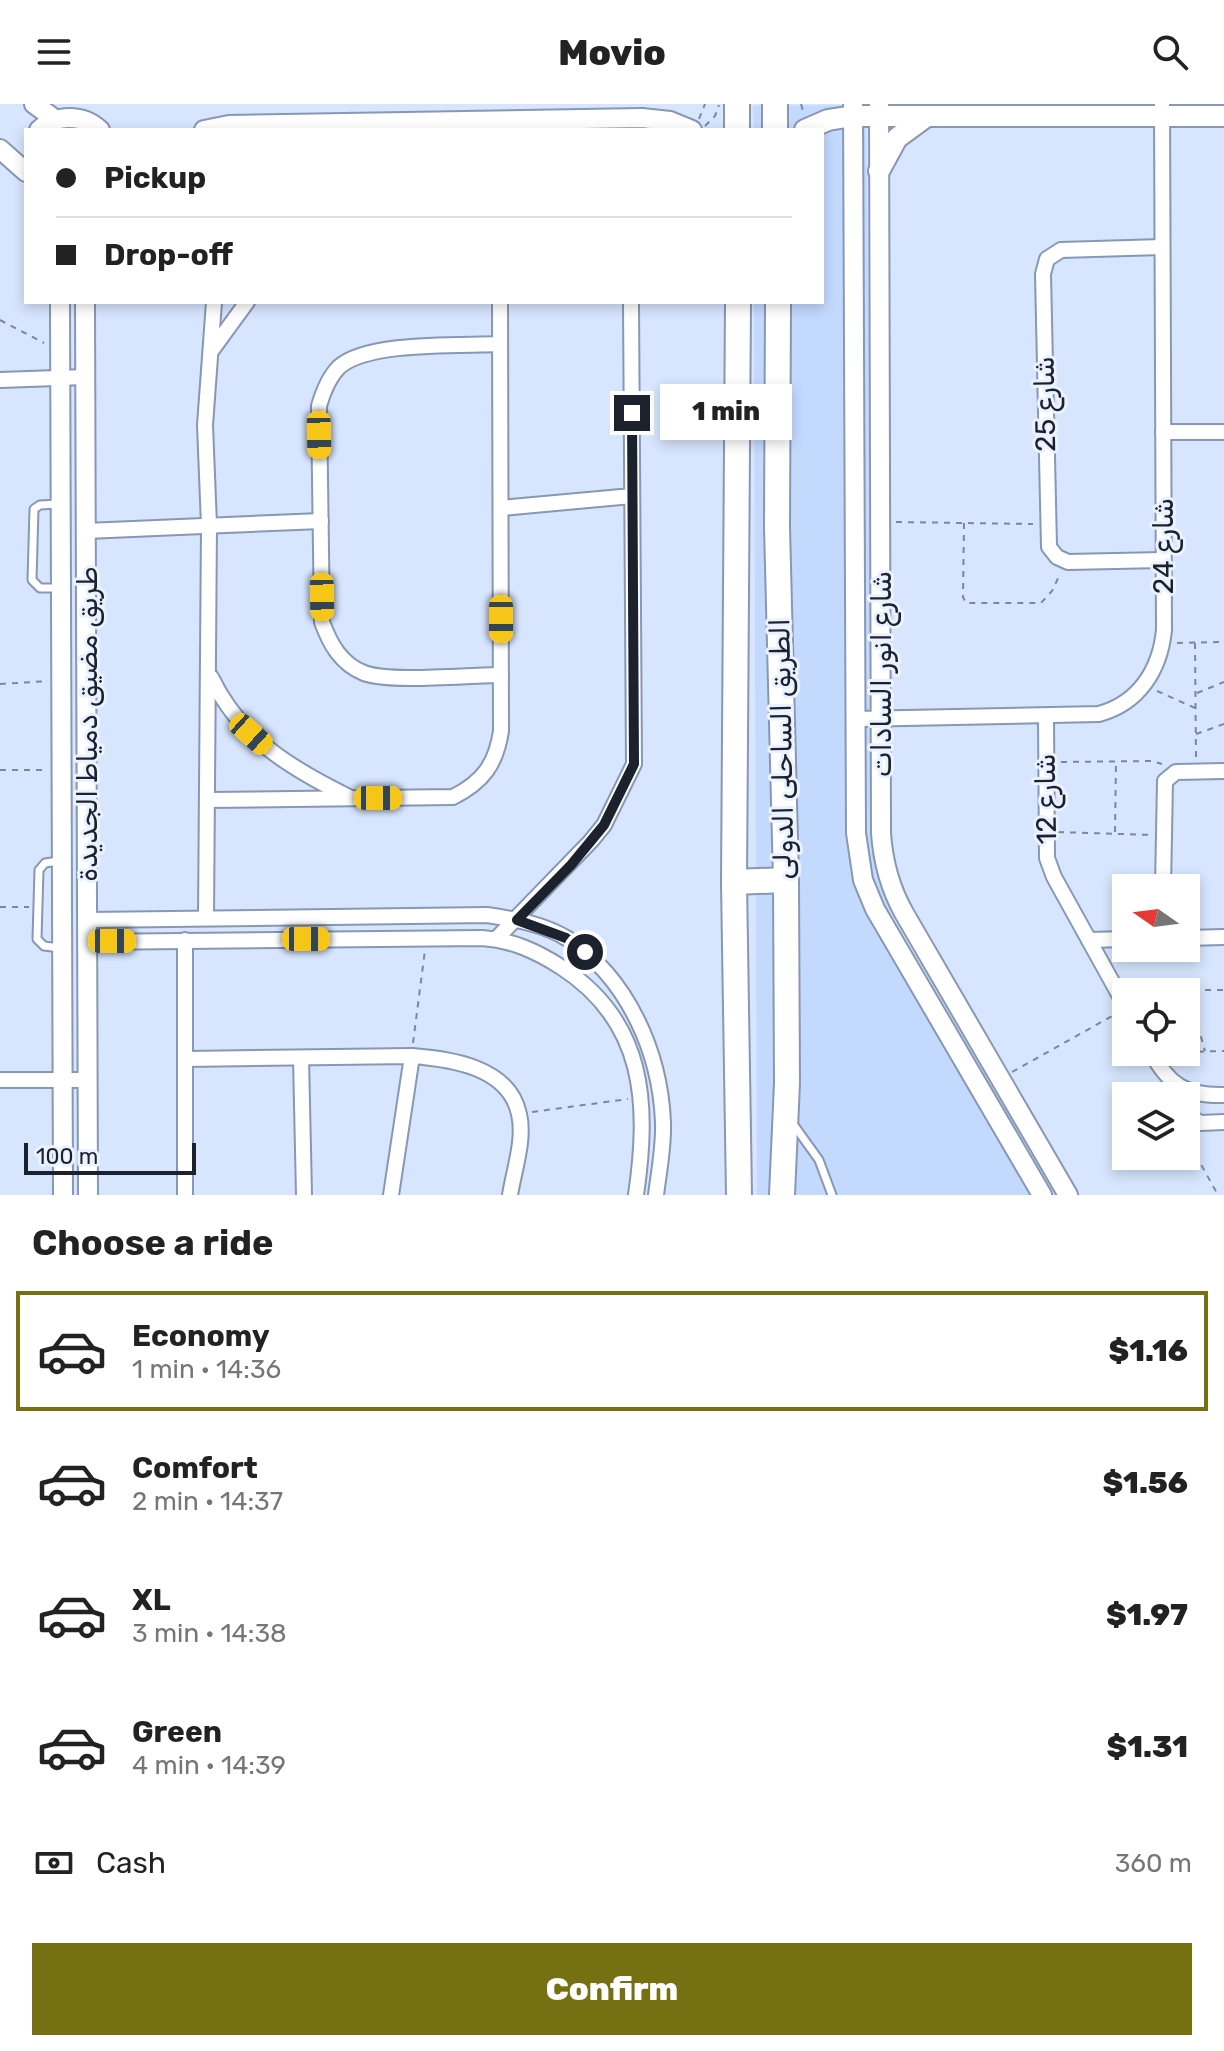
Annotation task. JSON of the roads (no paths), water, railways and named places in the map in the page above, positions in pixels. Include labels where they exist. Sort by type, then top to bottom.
[{"type":"highway","points":[[737,104],[737,128]]},
{"type":"highway","points":[[775,104],[775,128]]},
{"type":"highway","name":"الطريق الساحلى الدولى","points":[[738,304],[734,882],[739,1195]]},
{"type":"highway","name":"الطريق الساحلى الدولى","points":[[778,304],[777,527],[786,880],[786,1116],[782,1195]]},
{"type":"highway","points":[[734,882],[786,880]]},
{"type":"main road","points":[[810,128],[853,110],[927,116],[1162,110],[1224,116]]},
{"type":"main road","points":[[879,171],[897,138],[927,116]]},
{"type":"street","points":[[34,104],[60,119],[87,121],[97,128]]},
{"type":"street","points":[[43,128],[82,104]]},
{"type":"street","name":"شارع انور السادات","points":[[853,110],[856,833],[863,880],[875,909],[1042,1195]]},
{"type":"street","name":"شارع انور السادات","points":[[879,110],[881,833],[887,875],[904,913],[1068,1195]]},
{"type":"street","name":"شارع 24","points":[[855,719],[1090,715],[1108,712],[1124,704],[1145,685],[1155,669],[1163,643],[1162,110]]},
{"type":"street","points":[[214,128],[229,125],[616,124],[657,119],[686,128]]},
{"type":"street","points":[[0,149],[24,170]]},
{"type":"street","name":"شارع 25","points":[[1162,247],[1061,250],[1051,255],[1045,263],[1043,274],[1049,547],[1062,560],[1074,562],[1163,560]]},
{"type":"street","name":"طريق مضيق دمياط الجديدة","points":[[60,304],[63,1195]]},
{"type":"street","name":"طريق مضيق دمياط الجديدة","points":[[85,304],[88,1195]]},
{"type":"street","points":[[206,918],[209,525],[205,425],[214,304]]},
{"type":"street","points":[[210,352],[246,304]]},
{"type":"street","points":[[207,800],[453,797],[472,787],[488,772],[498,752],[501,731],[500,304]]},
{"type":"street","points":[[496,939],[598,833],[634,764],[631,304]]},
{"type":"street","points":[[500,344],[379,350],[357,356],[339,368],[326,385],[319,406],[322,622],[330,643],[345,661],[364,673],[387,677],[501,675]]},
{"type":"street","points":[[0,380],[85,377]]},
{"type":"street","points":[[854,413],[880,411]]},
{"type":"street","points":[[1163,432],[1224,432]]},
{"type":"street","points":[[501,508],[632,496]]},
{"type":"street","points":[[86,531],[321,521]]},
{"type":"street","points":[[208,672],[224,704],[277,758],[353,798]]},
{"type":"street","name":"شارع 12","points":[[1046,716],[1045,832],[1050,868],[1112,982]]},
{"type":"street","points":[[1163,874],[1164,785],[1171,774],[1224,771]]},
{"type":"street","points":[[87,920],[487,915],[517,920],[566,938],[609,976],[644,1034],[661,1095],[663,1125],[656,1195]]},
{"type":"street","points":[[1200,938],[1224,937]]},
{"type":"street","points":[[87,942],[427,938],[496,939],[525,947],[578,978],[615,1019],[628,1043],[637,1069],[641,1097],[642,1153],[636,1195]]},
{"type":"street","points":[[1089,940],[1112,939]]},
{"type":"street","points":[[185,940],[185,1195]]},
{"type":"street","points":[[185,1059],[412,1056],[443,1059],[469,1066],[493,1077],[510,1093],[519,1114],[520,1136],[510,1195]]},
{"type":"street","points":[[391,1195],[412,1056]]},
{"type":"street","points":[[301,1058],[304,1195]]},
{"type":"street","points":[[1159,1066],[1168,1082]]},
{"type":"street","points":[[1161,1070],[1187,1091],[1224,1095]]},
{"type":"street","points":[[0,1080],[87,1080]]},
{"type":"street","points":[[984,1099],[1004,1082]]},
{"type":"street","points":[[1200,1123],[1224,1122]]},
{"type":"lane","points":[[60,504],[40,505],[34,509],[32,580],[40,588],[60,588]]},
{"type":"lane","points":[[61,861],[45,863],[40,867],[38,907],[39,942],[47,947],[62,948]]},
{"type":"lane","points":[[786,1116],[814,1152],[832,1195]]}]
